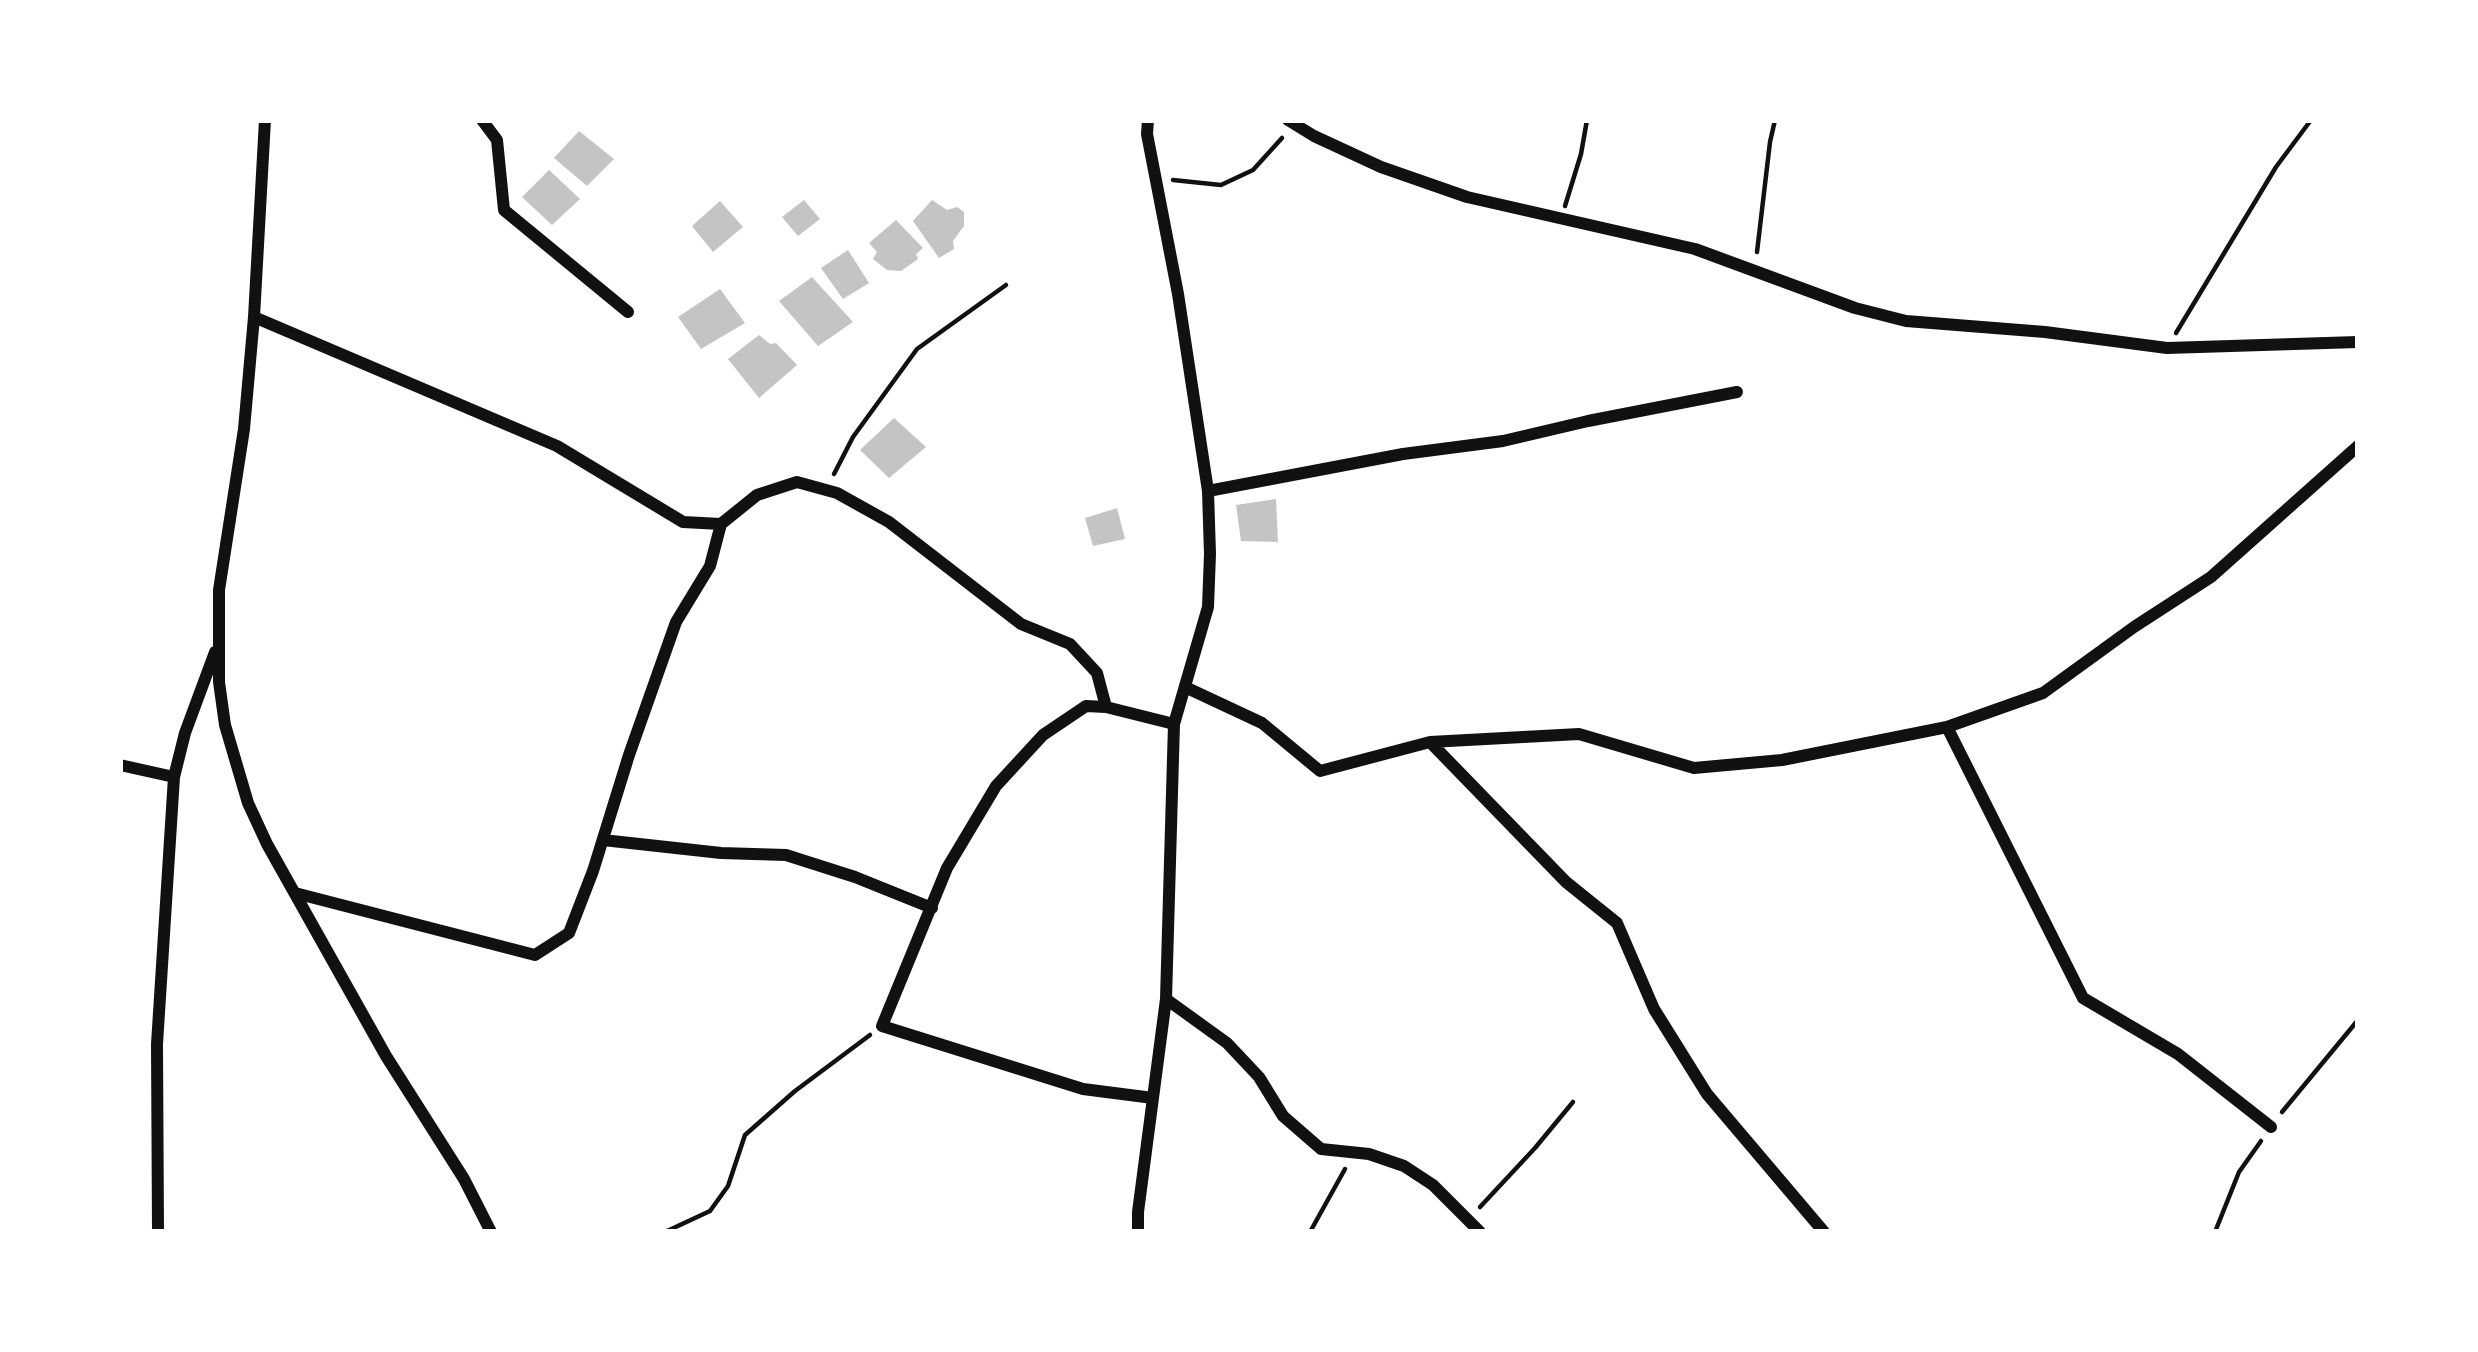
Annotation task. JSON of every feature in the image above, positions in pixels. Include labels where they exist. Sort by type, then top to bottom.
[{"type":"street","points":[[265,120],[244,429],[219,590],[225,725],[257,823],[386,1056],[464,1179],[491,1232]]},
{"type":"street","points":[[482,120],[497,140],[504,210],[628,312]]},
{"type":"street","points":[[1138,1232],[1166,999],[1174,724],[1208,607],[1208,491],[1148,120]]},
{"type":"street","points":[[1291,122],[1364,159],[1467,196],[1695,249],[1856,308],[1906,321],[2167,348],[2358,342]]},
{"type":"street","points":[[254,317],[557,446],[683,522],[721,524]]},
{"type":"street","points":[[1208,491],[1402,454],[1503,441],[1738,392]]},
{"type":"street","points":[[1185,687],[1262,723],[1320,771],[1430,742],[1579,734],[1694,768],[1782,760],[1947,727],[2043,693],[2211,578],[2358,446]]},
{"type":"street","points":[[295,893],[535,955],[569,933],[676,622],[710,566],[721,524],[757,495],[797,482],[837,493],[889,522],[1021,624],[1070,644],[1097,673],[1106,706]]},
{"type":"street","points":[[158,1232],[157,1044],[174,777],[218,644]]},
{"type":"street","points":[[1153,1097],[1083,1088],[882,1026],[947,868],[996,786],[1043,735],[1086,706],[1106,706],[1174,724]]},
{"type":"street","points":[[1947,727],[2083,998],[2178,1054],[2271,1127]]},
{"type":"street","points":[[1430,742],[1566,882],[1617,922],[1654,1009],[1707,1094],[1824,1232]]},
{"type":"street","points":[[120,765],[174,777]]},
{"type":"street","points":[[603,840],[786,855],[932,908]]},
{"type":"street","points":[[1166,999],[1227,1043],[1301,1134],[1322,1149],[1369,1154],[1404,1166],[1433,1185],[1480,1232]]},
{"type":"path","points":[[1561,217],[1582,154],[1586,120]]},
{"type":"path","points":[[1755,270],[1775,120]]},
{"type":"path","points":[[2167,348],[2276,167],[2311,120]]},
{"type":"path","points":[[1156,178],[1221,185],[1253,170],[1291,122]]},
{"type":"path","points":[[826,490],[853,437],[917,349],[1006,284]]},
{"type":"path","points":[[665,1232],[710,1210],[728,1186],[746,1136],[795,1091],[882,1026]]},
{"type":"path","points":[[1468,1220],[1573,1102]]},
{"type":"path","points":[[1310,1232],[1353,1153]]},
{"type":"building","points":[[579,131],[614,159],[587,186],[554,158]]},
{"type":"building","points":[[549,170],[580,199],[552,225],[522,197]]},
{"type":"building","points":[[804,200],[820,219],[798,236],[782,217]]},
{"type":"building","points":[[932,200],[947,210],[957,207],[964,212],[964,226],[953,241],[954,249],[939,258],[913,221]]},
{"type":"building","points":[[720,201],[743,227],[713,252],[692,226]]},
{"type":"building","points":[[896,220],[923,248],[916,254],[918,259],[901,271],[887,270],[873,259],[877,252],[869,243]]},
{"type":"building","points":[[848,250],[869,283],[843,299],[821,268]]},
{"type":"building","points":[[812,277],[853,322],[818,346],[779,301]]},
{"type":"building","points":[[720,289],[745,323],[701,349],[678,317]]},
{"type":"building","points":[[759,335],[776,343],[797,365],[759,398],[728,359]]},
{"type":"building","points":[[894,418],[926,447],[889,478],[860,450]]},
{"type":"building","points":[[1276,499],[1278,542],[1241,541],[1236,505]]},
{"type":"building","points":[[1117,508],[1125,539],[1093,546],[1085,518]]}]
